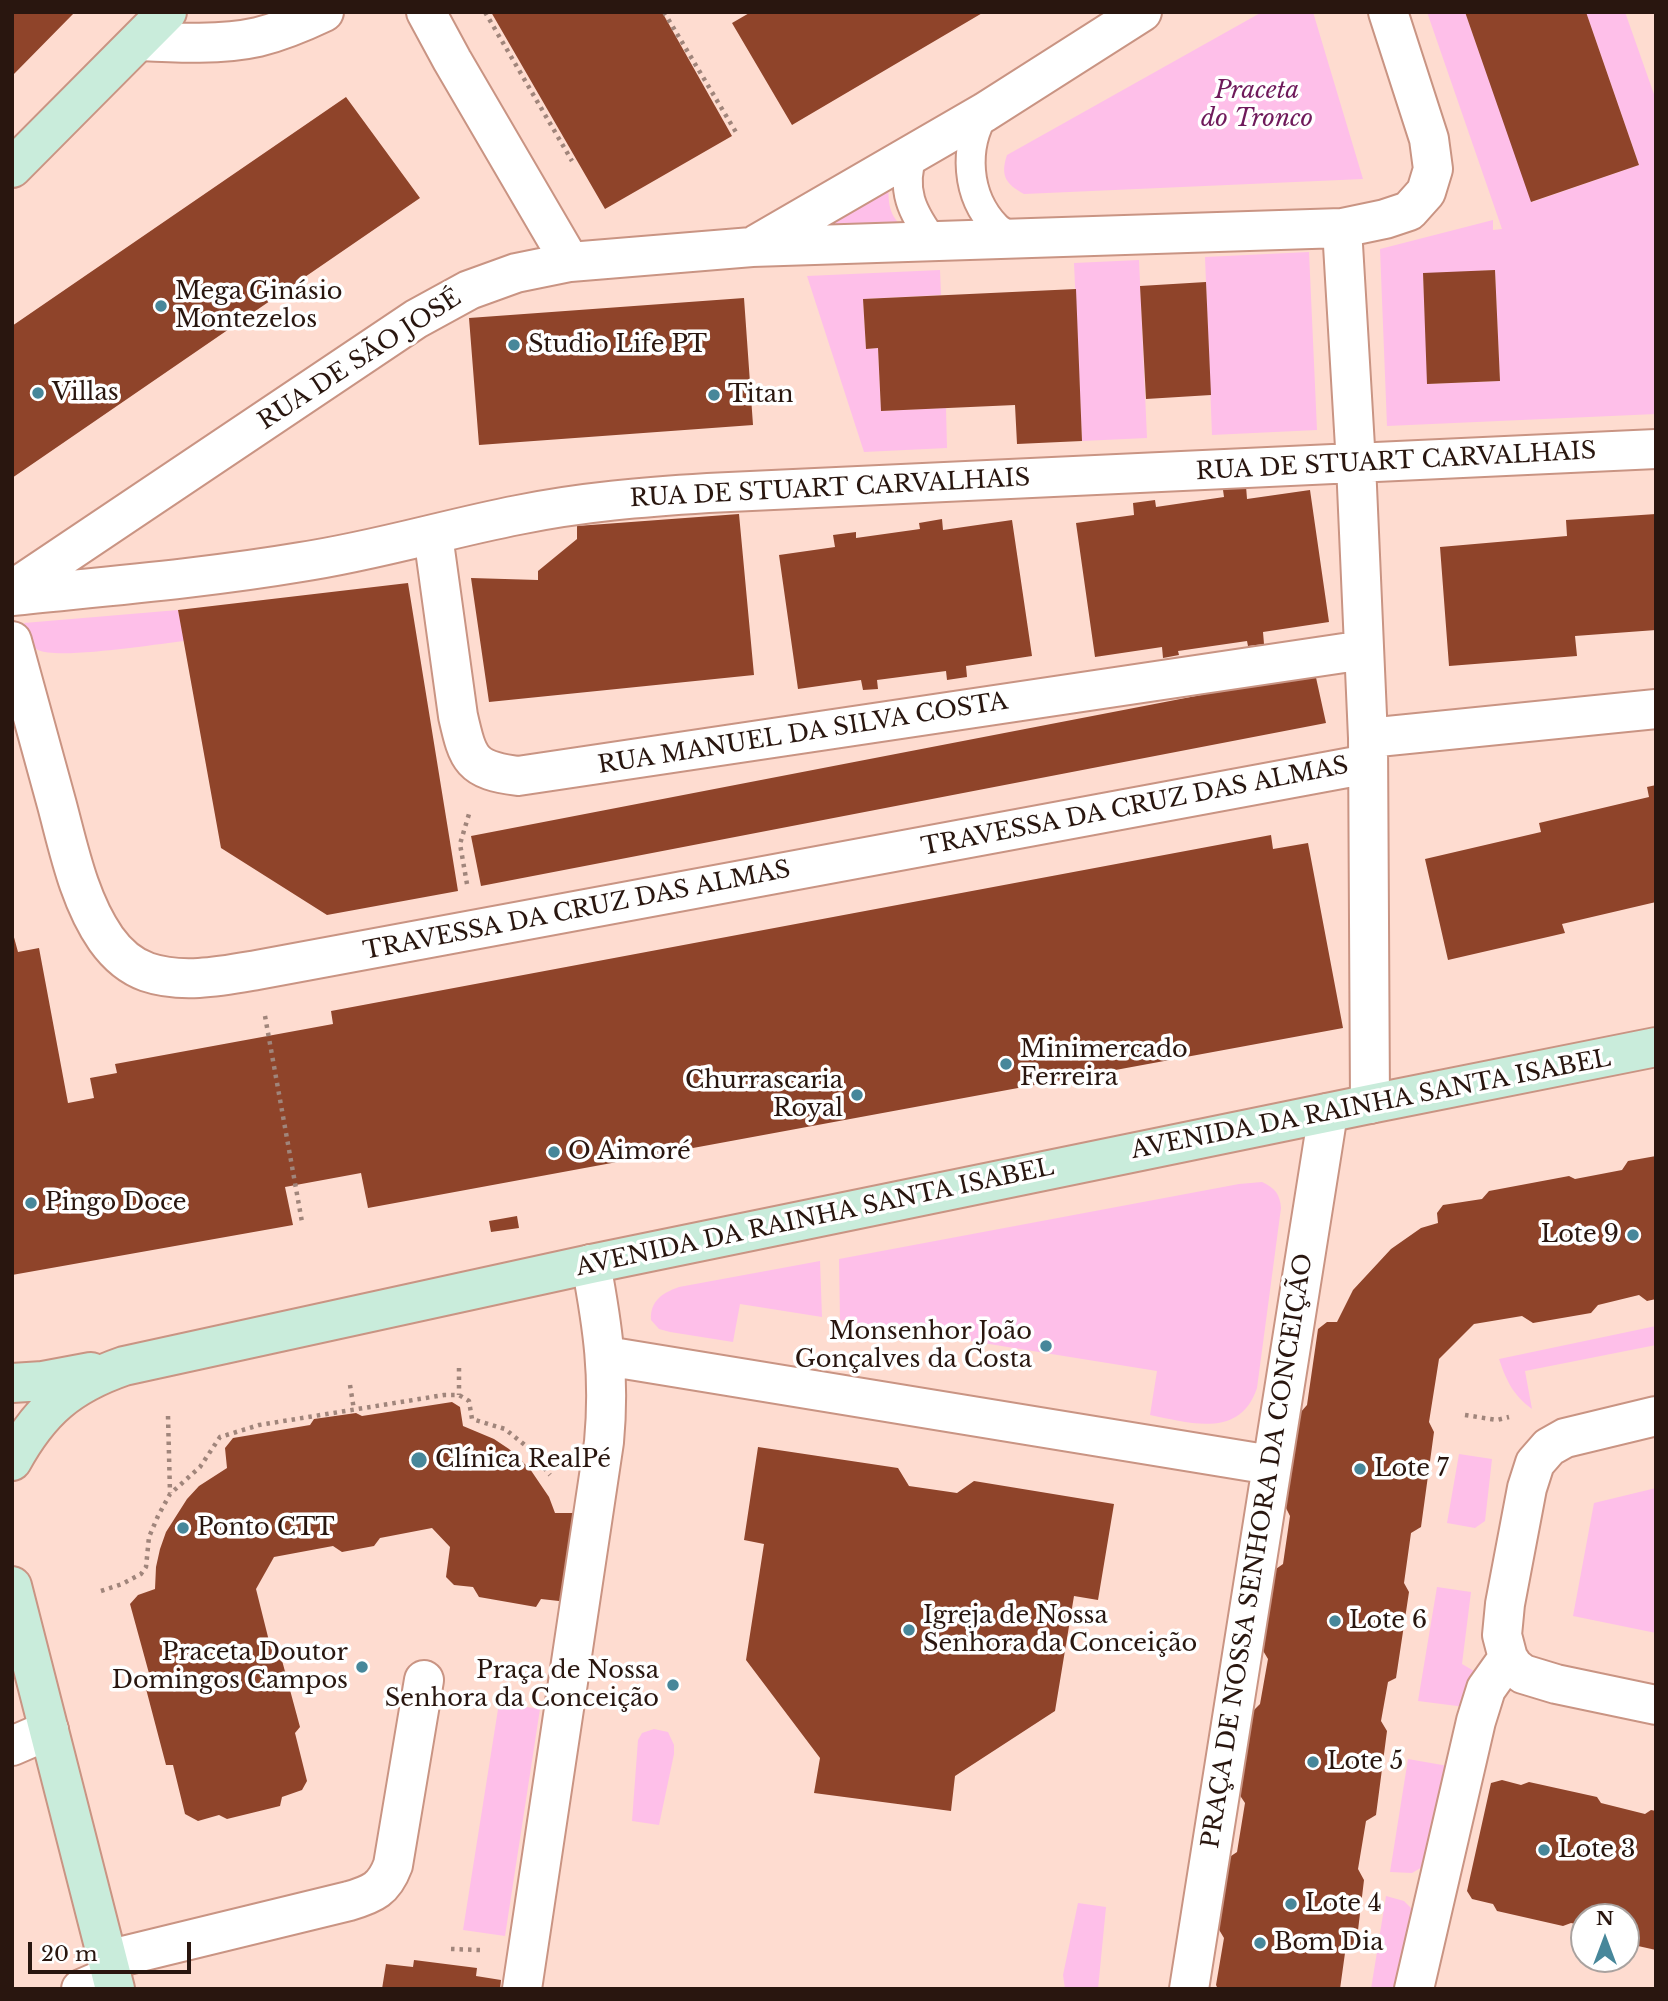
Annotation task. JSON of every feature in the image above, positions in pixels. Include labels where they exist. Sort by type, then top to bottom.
[{"type":"main road","points":[[12,168],[167,12]]},
{"type":"main road","name":"AVENIDA DA RAINHA SANTA ISABEL","points":[[12,1461],[29,1432],[62,1396],[99,1375],[124,1366],[591,1264],[1656,1047]]},
{"type":"main road","points":[[12,1383],[43,1381],[124,1366]]},
{"type":"main road","points":[[12,1586],[49,1731],[104,1978]]},
{"type":"street","points":[[140,41],[182,43],[255,37],[293,27],[324,12]]},
{"type":"street","points":[[426,12],[570,262]]},
{"type":"street","points":[[752,247],[985,112],[1142,12]]},
{"type":"street","points":[[752,247],[1342,228],[1409,211],[1426,192],[1433,169],[1429,139],[1388,12]]},
{"type":"street","points":[[1342,228],[1356,464],[1368,751],[1370,1104]]},
{"type":"street","name":"RUA DE SÃO JOSÉ","points":[[12,590],[416,319],[469,290],[516,273],[570,262],[752,247]]},
{"type":"street","name":"RUA DE STUART CARVALHAIS","points":[[12,596],[238,572],[302,562],[518,515],[628,499],[721,492],[1656,449]]},
{"type":"street","name":"RUA MANUEL DA SILVA COSTA","points":[[433,535],[463,739],[471,757],[483,769],[518,776],[1364,650]]},
{"type":"street","name":"TRAVESSA DA CRUZ DAS ALMAS","points":[[12,640],[67,845],[93,918],[107,941],[124,960],[146,971],[172,978],[200,978],[257,970],[1368,751],[1656,709]]},
{"type":"street","name":"PRAÇA DE NOSSA SENHORA DA CONCEIÇÃO","points":[[1189,1989],[1270,1465],[1328,1113]]},
{"type":"street","points":[[522,1989],[604,1442],[608,1395],[606,1356],[591,1264]]},
{"type":"street","points":[[606,1356],[1270,1465]]},
{"type":"street","points":[[1656,1416],[1565,1438],[1549,1447],[1535,1463],[1527,1488],[1502,1635],[1507,1658],[1523,1674],[1656,1705]]},
{"type":"street","points":[[1414,1989],[1476,1721],[1486,1689],[1507,1658]]},
{"type":"street","points":[[104,1978],[349,1901],[378,1889],[388,1879],[393,1865],[424,1680]]},
{"type":"street","points":[[12,1746],[49,1731]]},
{"type":"lane","points":[[985,112],[976,129],[971,150],[974,187],[989,218],[1014,239]]},
{"type":"lane","points":[[913,154],[906,175],[909,197],[913,209],[934,242]]},
{"type":"path","points":[[485,12],[572,161]]},
{"type":"path","points":[[664,12],[737,134]]},
{"type":"path","points":[[267,1026],[302,1222]]},
{"type":"path","points":[[459,1368],[459,1395]]},
{"type":"path","points":[[350,1385],[355,1410]]},
{"type":"path","points":[[100,1591],[141,1574],[146,1567],[149,1537],[170,1494],[200,1467],[220,1437],[259,1425],[444,1395],[459,1395],[468,1401],[472,1419],[505,1429],[526,1446],[551,1477]]},
{"type":"path","points":[[1465,1415],[1502,1420],[1516,1410]]},
{"type":"path","points":[[168,1416],[170,1494]]},
{"type":"green space","name":"Praceta do Tronco","points":[[1262,12],[1313,12],[1363,179],[1024,194],[1006,179],[1004,169],[1007,155]]},
{"type":"green space","points":[[1427,12],[1465,12],[1532,202],[1639,165],[1586,12],[1625,12],[1656,100],[1656,414],[1387,426],[1380,249],[1493,220],[1493,230],[1502,229]],"holes":[[[1495,270],[1500,381],[1428,384],[1423,274]]]},
{"type":"green space","points":[[889,179],[891,211],[903,227],[834,233],[822,221]]},
{"type":"green space","points":[[1309,252],[1317,430],[1212,435],[1205,257]]},
{"type":"green space","points":[[1139,260],[1147,438],[1082,441],[1074,263]]},
{"type":"green space","points":[[940,270],[941,295],[863,299],[866,349],[878,348],[881,411],[946,408],[947,448],[864,452],[807,276]]},
{"type":"green space","points":[[178,610],[184,641],[86,652],[49,653],[38,650],[29,642],[24,623]]},
{"type":"green space","points":[[1262,1182],[1276,1192],[1281,1208],[1257,1388],[1249,1404],[1239,1415],[1226,1421],[1197,1423],[1150,1415],[1157,1371],[840,1320],[839,1259],[1239,1184]]},
{"type":"green space","points":[[820,1261],[822,1317],[740,1304],[733,1342],[670,1332],[659,1329],[651,1320],[651,1313],[658,1299],[679,1287]]},
{"type":"green space","points":[[1656,1326],[1656,1345],[1525,1371],[1532,1409],[1511,1387],[1499,1359]]},
{"type":"green space","points":[[1459,1454],[1492,1459],[1485,1521],[1475,1528],[1447,1523]]},
{"type":"green space","points":[[1656,1488],[1656,1633],[1573,1616],[1594,1503]]},
{"type":"green space","points":[[1437,1587],[1471,1592],[1462,1664],[1474,1671],[1469,1701],[1465,1707],[1418,1701]]},
{"type":"green space","points":[[499,1703],[540,1709],[505,1936],[463,1930]]},
{"type":"green space","points":[[654,1729],[668,1732],[674,1745],[659,1825],[632,1821],[638,1740],[642,1733]]},
{"type":"green space","points":[[1408,1759],[1448,1766],[1424,1866],[1412,1873],[1390,1872]]},
{"type":"green space","points":[[1386,1896],[1404,1901],[1413,1910],[1401,1989],[1371,1989]]},
{"type":"green space","points":[[1078,1903],[1106,1907],[1098,1989],[1065,1989],[1063,1975]]},
{"type":"building","points":[[12,12],[75,12],[12,76]]},
{"type":"building","points":[[491,12],[662,12],[732,136],[605,209]]},
{"type":"building","points":[[751,12],[984,12],[792,125],[732,23]]},
{"type":"building","points":[[1465,12],[1586,12],[1639,165],[1531,202]]},
{"type":"building","points":[[346,97],[420,198],[12,478],[12,326]]},
{"type":"building","points":[[1495,270],[1500,381],[1427,384],[1423,273]]},
{"type":"building","points":[[1206,282],[1211,395],[1146,399],[1140,286]]},
{"type":"building","points":[[1076,289],[1082,441],[1017,444],[1015,405],[881,411],[878,348],[866,349],[863,299]]},
{"type":"building","points":[[744,298],[753,425],[479,445],[469,318]]},
{"type":"building","points":[[1246,486],[1247,499],[1310,490],[1329,622],[1263,632],[1264,644],[1248,646],[1247,641],[1178,651],[1179,655],[1163,658],[1162,647],[1095,657],[1076,523],[1134,515],[1133,503],[1155,500],[1156,507],[1224,497],[1223,490]]},
{"type":"building","points":[[739,514],[754,675],[489,702],[471,578],[538,580],[538,571],[577,539],[577,526]]},
{"type":"building","points":[[1656,514],[1656,630],[1575,636],[1577,656],[1449,666],[1440,547],[1567,536],[1566,520]]},
{"type":"building","points":[[942,519],[943,530],[1012,520],[1032,656],[966,666],[967,677],[947,680],[946,671],[877,680],[878,689],[863,690],[861,680],[798,689],[779,555],[835,547],[833,535],[856,532],[856,538],[920,529],[919,523]]},
{"type":"building","points":[[408,583],[458,891],[327,915],[221,848],[178,610]]},
{"type":"building","points":[[1315,673],[1326,723],[481,886],[471,836]]},
{"type":"building","points":[[1656,785],[1656,902],[1562,924],[1565,933],[1448,960],[1425,859],[1541,832],[1539,823],[1649,797],[1647,787]]},
{"type":"building","points":[[1271,835],[1273,849],[1308,843],[1343,1028],[368,1208],[361,1173],[285,1187],[293,1225],[12,1275],[12,930],[18,952],[39,948],[68,1103],[94,1098],[90,1078],[117,1073],[115,1064],[333,1024],[331,1011]]},
{"type":"building","points":[[1656,1156],[1656,1299],[1647,1301],[1639,1295],[1598,1305],[1591,1313],[1533,1323],[1522,1316],[1474,1324],[1439,1359],[1429,1422],[1434,1432],[1421,1527],[1411,1533],[1404,1583],[1409,1592],[1396,1678],[1388,1682],[1381,1721],[1387,1731],[1376,1815],[1366,1821],[1358,1869],[1364,1880],[1356,1947],[1345,1953],[1340,1989],[1218,1989],[1216,1985],[1224,1938],[1218,1928],[1228,1858],[1237,1852],[1245,1803],[1239,1794],[1252,1712],[1260,1704],[1268,1659],[1262,1649],[1273,1571],[1283,1564],[1290,1516],[1285,1506],[1300,1413],[1307,1405],[1318,1329],[1327,1322],[1337,1322],[1353,1290],[1391,1249],[1421,1228],[1438,1223],[1437,1213],[1443,1205],[1482,1199],[1489,1191],[1569,1176],[1575,1179],[1622,1170],[1628,1161]]},
{"type":"building","points":[[517,1216],[519,1228],[491,1232],[489,1221]]},
{"type":"building","points":[[452,1402],[460,1407],[463,1426],[494,1439],[530,1469],[549,1497],[555,1513],[575,1513],[569,1594],[559,1601],[541,1599],[536,1607],[479,1597],[473,1587],[454,1585],[446,1577],[450,1547],[432,1528],[380,1538],[374,1546],[342,1552],[333,1546],[274,1557],[256,1589],[271,1649],[280,1653],[300,1727],[295,1733],[307,1781],[302,1790],[282,1797],[280,1806],[227,1819],[219,1815],[198,1821],[185,1814],[173,1765],[166,1765],[145,1685],[150,1677],[130,1604],[138,1595],[155,1589],[156,1567],[166,1532],[187,1499],[199,1486],[227,1468],[225,1448],[233,1438],[310,1425],[314,1419],[356,1413],[362,1416]]},
{"type":"building","name":"Igreja de Nossa Senhora da Conceição","points":[[758,1447],[898,1468],[909,1486],[957,1493],[974,1481],[1114,1504],[1098,1600],[1074,1596],[1055,1711],[955,1776],[951,1811],[814,1793],[820,1758],[746,1660],[764,1544],[744,1540]]},
{"type":"building","name":"Lote 3","points":[[1502,1780],[1521,1785],[1529,1782],[1597,1797],[1601,1803],[1645,1814],[1651,1810],[1656,1811],[1656,1950],[1640,1946],[1640,1903],[1570,1903],[1570,1923],[1563,1926],[1497,1911],[1493,1904],[1472,1899],[1467,1891],[1491,1783]]},
{"type":"building","points":[[414,1960],[477,1968],[476,1976],[501,1980],[500,1989],[382,1989],[386,1964],[413,1967]]},
{"type":"place","name":"Mega Ginásio Montezelos","points":[[161,306]]},
{"type":"place","name":"Studio Life PT","points":[[514,345]]},
{"type":"place","name":"Villas","points":[[38,393]]},
{"type":"place","name":"Titan","points":[[714,395]]},
{"type":"place","name":"Minimercado Ferreira","points":[[1006,1064]]},
{"type":"place","name":"Churrascaria Royal","points":[[857,1095]]},
{"type":"place","name":"O Aimoré","points":[[554,1152]]},
{"type":"place","name":"Pingo Doce","points":[[31,1203]]},
{"type":"place","name":"Lote 9","points":[[1633,1235]]},
{"type":"place","name":"Monsenhor João Gonçalves da Costa","points":[[1046,1346]]},
{"type":"place","name":"Clínica RealPé","points":[[419,1460]]},
{"type":"place","name":"Lote 7","points":[[1360,1469]]},
{"type":"place","name":"Ponto CTT","points":[[183,1528]]},
{"type":"place","name":"Lote 6","points":[[1335,1621]]},
{"type":"place","name":"Igreja de Nossa Senhora da Conceição","points":[[909,1630]]},
{"type":"place","name":"Praceta Doutor Domingos Campos","points":[[362,1667]]},
{"type":"place","name":"Praça de Nossa Senhora da Conceição","points":[[673,1685]]},
{"type":"place","name":"Lote 5","points":[[1313,1762]]},
{"type":"place","name":"Lote 3","points":[[1544,1850]]},
{"type":"place","name":"Lote 4","points":[[1291,1904]]},
{"type":"place","name":"Bom Dia","points":[[1260,1943]]}]
